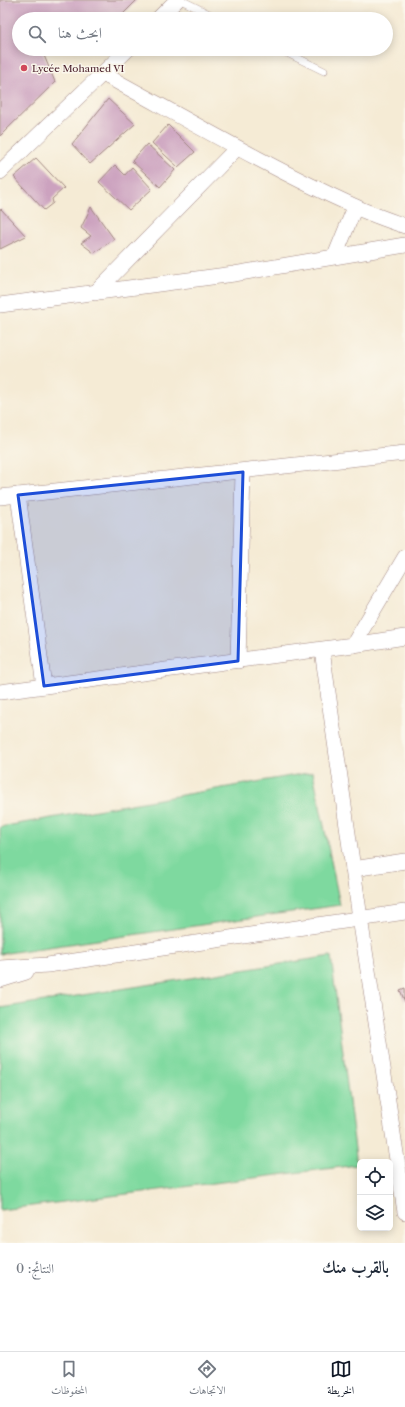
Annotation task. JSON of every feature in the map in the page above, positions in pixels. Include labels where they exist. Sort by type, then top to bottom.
[{"type":"street","points":[[165,12],[177,0]]},
{"type":"street","points":[[0,172],[121,56]]},
{"type":"street","points":[[103,74],[237,148],[355,207],[405,226]]},
{"type":"street","points":[[95,293],[237,148]]},
{"type":"street","points":[[335,256],[355,207]]},
{"type":"street","points":[[0,305],[234,274],[405,245]]},
{"type":"street","points":[[0,497],[243,472],[405,453]]},
{"type":"street","points":[[238,661],[243,472]]},
{"type":"street","points":[[18,495],[44,686]]},
{"type":"street","points":[[353,645],[405,557]]},
{"type":"street","points":[[0,692],[322,650],[405,637]]},
{"type":"street","points":[[322,650],[360,918],[398,1114],[405,1212]]},
{"type":"street","points":[[353,869],[405,861]]},
{"type":"street","points":[[0,968],[48,965],[405,912]]},
{"type":"street","points":[[0,980],[48,965]]},
{"type":"lane","points":[[181,0],[205,12]]},
{"type":"lane","points":[[293,56],[324,72]]},
{"type":"highlighted area","points":[[243,472],[238,661],[44,686],[18,495]]},
{"type":"green space","points":[[313,772],[340,905],[0,954],[0,827]]},
{"type":"green space","points":[[331,956],[357,1165],[0,1210],[0,1008]]},
{"type":"building","name":"Lycée Mohamed VI","points":[[0,0],[137,0],[125,12],[12,12],[12,56],[44,56],[55,82],[0,136]]},
{"type":"building","points":[[108,99],[135,124],[90,164],[72,144]]},
{"type":"building","points":[[168,125],[195,152],[178,167],[152,143]]},
{"type":"building","points":[[147,144],[175,170],[160,187],[132,161]]},
{"type":"building","points":[[36,158],[64,188],[52,199],[53,203],[44,210],[14,177]]},
{"type":"building","points":[[115,165],[125,175],[132,167],[152,189],[129,210],[99,182]]},
{"type":"building","points":[[91,207],[114,239],[94,253],[81,243],[91,236],[81,228]]},
{"type":"building","points":[[1,209],[26,236],[0,249],[0,210]]},
{"type":"building","points":[[405,988],[405,1002],[400,990]]},
{"type":"place","name":"Lycée Mohamed VI","points":[[24,68]]}]
